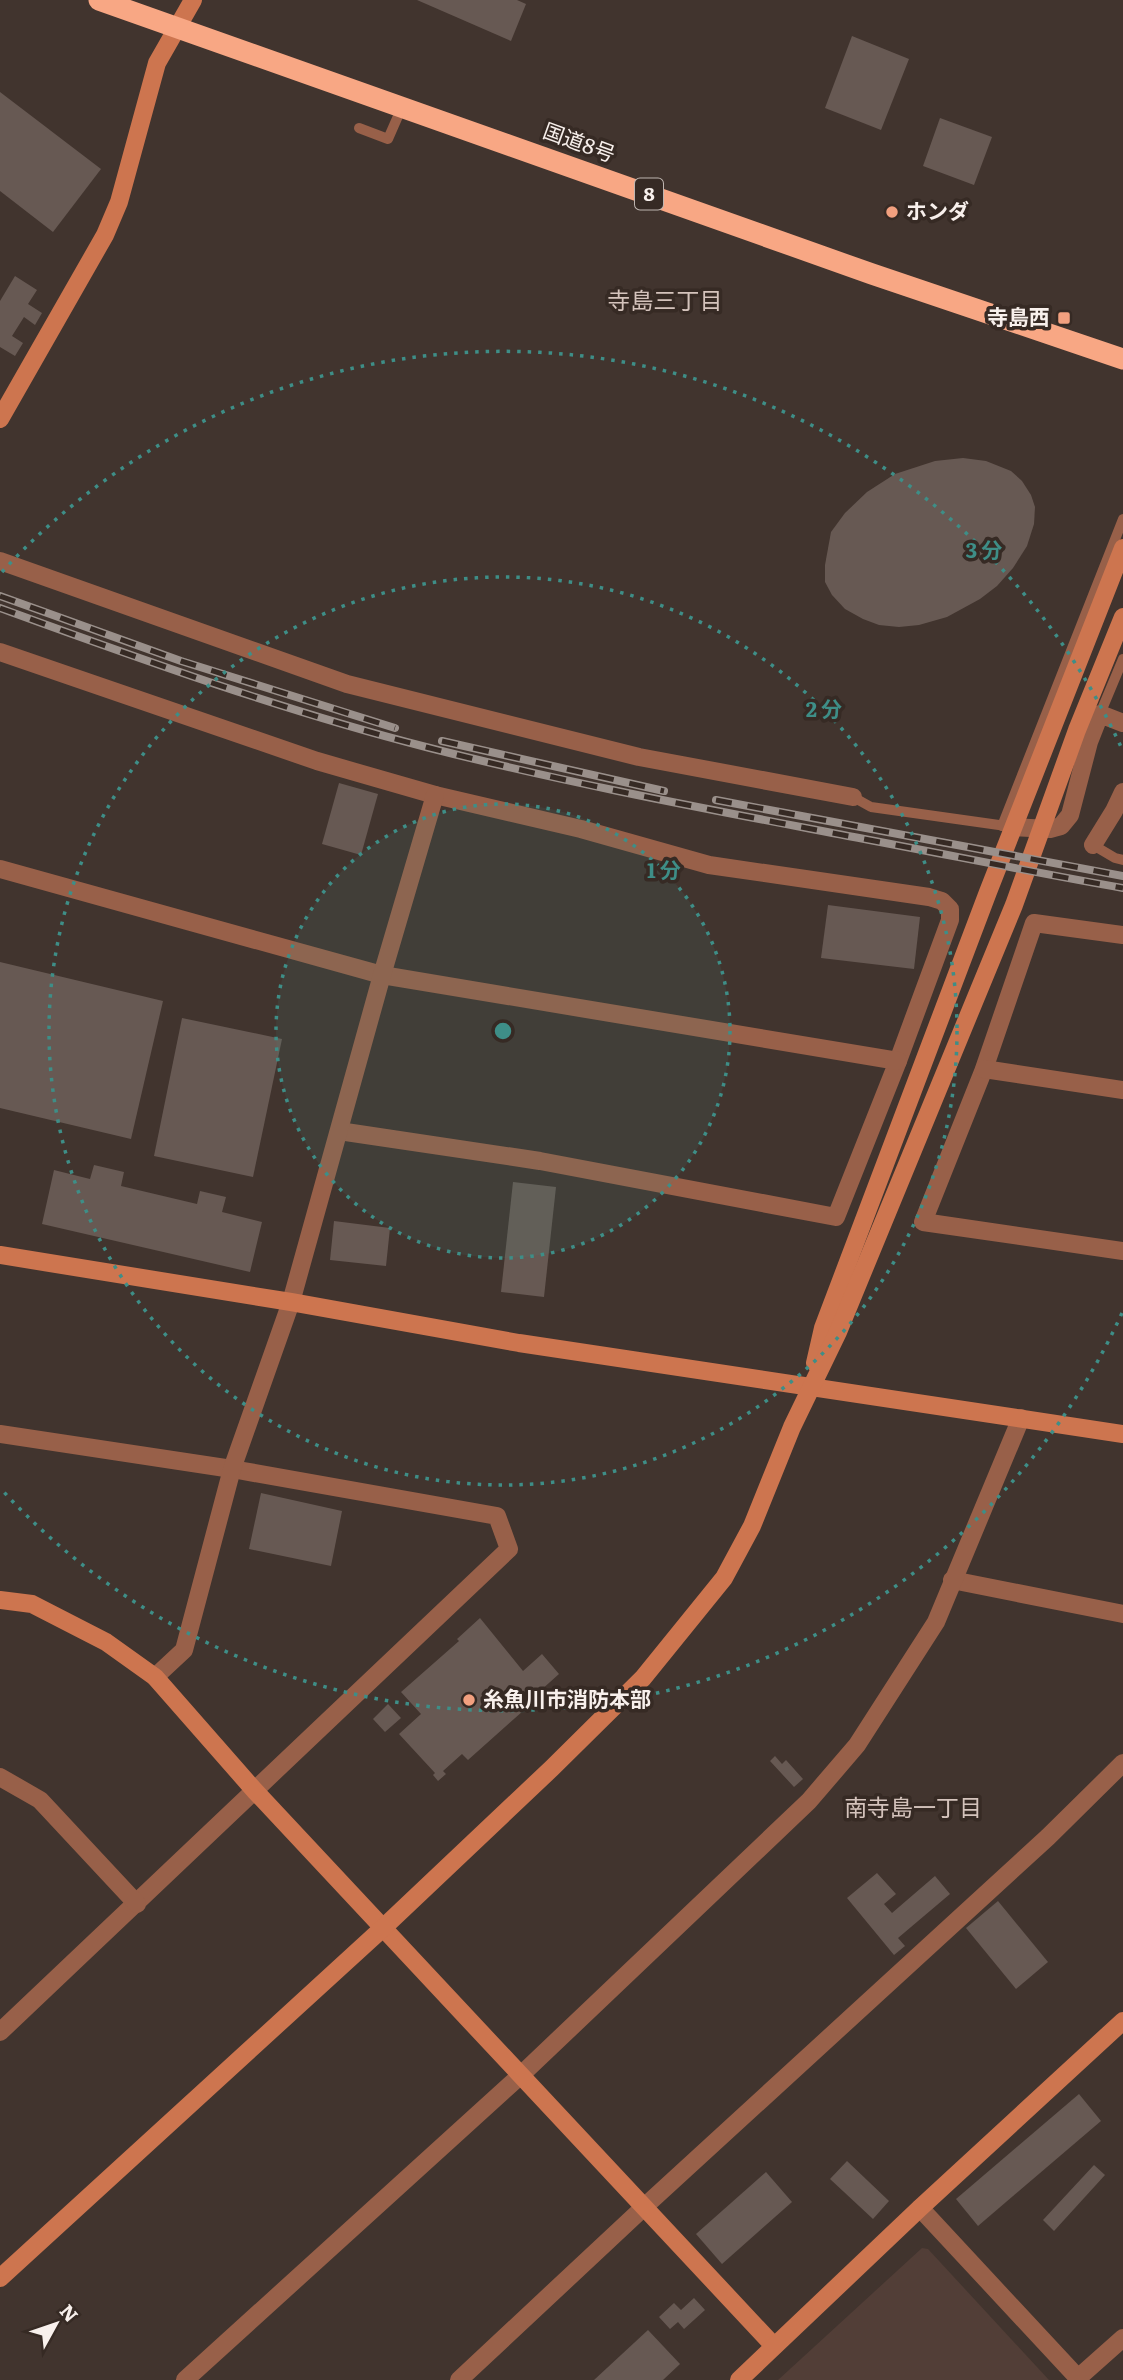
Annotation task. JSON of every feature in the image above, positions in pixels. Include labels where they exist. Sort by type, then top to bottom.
[{"type":"highway","name":"国道8号","points":[[99,0],[859,269],[1123,359]]},
{"type":"street","points":[[0,419],[105,235],[120,202],[157,63],[193,0]]},
{"type":"street","points":[[810,1387],[822,1328],[1008,827],[1123,548]]},
{"type":"street","points":[[0,561],[347,684],[639,757],[853,797]]},
{"type":"street","points":[[0,2278],[384,1927],[542,1777],[643,1678],[723,1578],[752,1526],[810,1387],[838,1332],[1014,905],[1077,730],[1123,617]]},
{"type":"street","points":[[0,652],[317,761],[435,796],[581,829],[709,865],[929,897],[942,901],[950,909],[950,920],[898,1061],[836,1217],[540,1161],[339,1131]]},
{"type":"street","points":[[1008,827],[1042,830],[1061,826],[1070,815],[1089,742],[1100,714],[1123,723]]},
{"type":"street","points":[[1093,845],[1123,792]]},
{"type":"street","points":[[155,1677],[184,1650],[232,1469],[291,1302],[435,796]]},
{"type":"street","points":[[0,869],[382,975],[898,1061]]},
{"type":"street","points":[[1123,935],[1034,923],[984,1069],[923,1222],[1123,1251]]},
{"type":"street","points":[[984,1069],[1123,1090]]},
{"type":"street","points":[[0,1255],[291,1302],[519,1343],[1123,1434]]},
{"type":"street","points":[[185,2380],[522,2074],[809,1801],[857,1745],[936,1622],[1021,1418]]},
{"type":"street","points":[[0,1434],[232,1469],[497,1516],[509,1549],[0,2032]]},
{"type":"street","points":[[952,1580],[1123,1614]]},
{"type":"street","points":[[0,1600],[32,1604],[106,1642],[155,1677],[255,1791],[774,2346]]},
{"type":"street","points":[[459,2380],[1048,1837],[1123,1763]]},
{"type":"street","points":[[0,1777],[40,1800],[136,1904]]},
{"type":"street","points":[[739,2380],[1123,2021]]},
{"type":"street","points":[[920,2208],[1078,2378],[1123,2338]]},
{"type":"lane","points":[[359,128],[388,139],[402,107]]},
{"type":"lane","points":[[853,797],[871,807],[1008,827],[1123,519]]},
{"type":"lane","points":[[1100,714],[1123,659]]},
{"type":"lane","points":[[1093,845],[1123,860]]},
{"type":"shaded area","points":[[922,2248],[928,2249],[1049,2380],[778,2380]]},
{"type":"building","points":[[417,0],[517,0],[526,4],[511,41]]},
{"type":"building","points":[[852,36],[909,59],[881,130],[825,108]]},
{"type":"building","points":[[0,92],[101,169],[53,232],[0,191]]},
{"type":"building","points":[[940,118],[992,137],[974,185],[923,166]]},
{"type":"building","points":[[15,276],[37,290],[28,304],[42,313],[35,325],[24,317],[12,336],[23,343],[15,356],[0,347],[0,301]]},
{"type":"building","points":[[963,458],[986,461],[1011,471],[1031,495],[1035,507],[1034,524],[1027,546],[1013,568],[997,586],[980,599],[947,617],[919,625],[879,625],[845,609],[832,595],[825,582],[825,565],[831,532],[845,513],[867,492],[895,474],[935,461]]},
{"type":"building","points":[[339,783],[378,794],[361,855],[322,844]]},
{"type":"building","points":[[828,905],[920,917],[914,969],[821,958]]},
{"type":"building","points":[[0,962],[163,1001],[131,1139],[0,1108]]},
{"type":"building","points":[[182,1018],[282,1039],[253,1177],[154,1156]]},
{"type":"building","points":[[94,1165],[124,1172],[121,1186],[197,1204],[200,1191],[226,1197],[222,1212],[262,1222],[250,1272],[42,1224],[54,1170],[90,1179]]},
{"type":"building","points":[[513,1182],[556,1187],[544,1297],[501,1292]]},
{"type":"building","points":[[334,1221],[390,1228],[386,1266],[330,1260]]},
{"type":"building","points":[[261,1493],[342,1511],[331,1566],[249,1549]]},
{"type":"building","name":"糸魚川市消防本部","points":[[480,1618],[523,1671],[542,1654],[559,1674],[521,1708],[523,1711],[468,1760],[462,1754],[443,1771],[446,1774],[438,1781],[433,1775],[435,1773],[399,1734],[421,1714],[401,1692],[459,1641],[457,1639]]},
{"type":"building","points":[[388,1704],[401,1718],[385,1732],[373,1719]]},
{"type":"building","points":[[775,1756],[782,1764],[786,1760],[803,1779],[794,1787],[770,1761]]},
{"type":"building","points":[[877,1873],[896,1894],[884,1904],[892,1913],[935,1876],[950,1894],[898,1938],[905,1946],[894,1955],[847,1898]]},
{"type":"building","points":[[998,1901],[1048,1962],[1016,1989],[966,1928]]},
{"type":"building","points":[[1079,2094],[1101,2121],[978,2226],[956,2199]]},
{"type":"building","points":[[847,2161],[889,2201],[873,2219],[830,2179]]},
{"type":"building","points":[[1094,2165],[1105,2175],[1054,2231],[1043,2220]]},
{"type":"building","points":[[766,2172],[792,2202],[722,2264],[696,2234]]},
{"type":"building","points":[[694,2298],[705,2310],[684,2329],[678,2322],[670,2329],[659,2317],[674,2303],[681,2310]]},
{"type":"building","points":[[648,2330],[680,2364],[663,2380],[594,2380]]},
{"type":"railway","points":[[0,596],[181,661],[395,728]]},
{"type":"railway","points":[[0,608],[265,700],[426,747],[637,795],[1123,888]]},
{"type":"railway","points":[[442,741],[664,791]]},
{"type":"railway","points":[[716,800],[1123,876]]},
{"type":"place","name":"ホンダ","points":[[892,212]]},
{"type":"place","name":"寺島西","points":[[1064,318]]},
{"type":"place","name":"糸魚川市消防本部","points":[[469,1700]]},
{"type":"district","name":"寺島三丁目","points":[[665,301]]},
{"type":"district","name":"南寺島一丁目","points":[[913,1808]]}]
